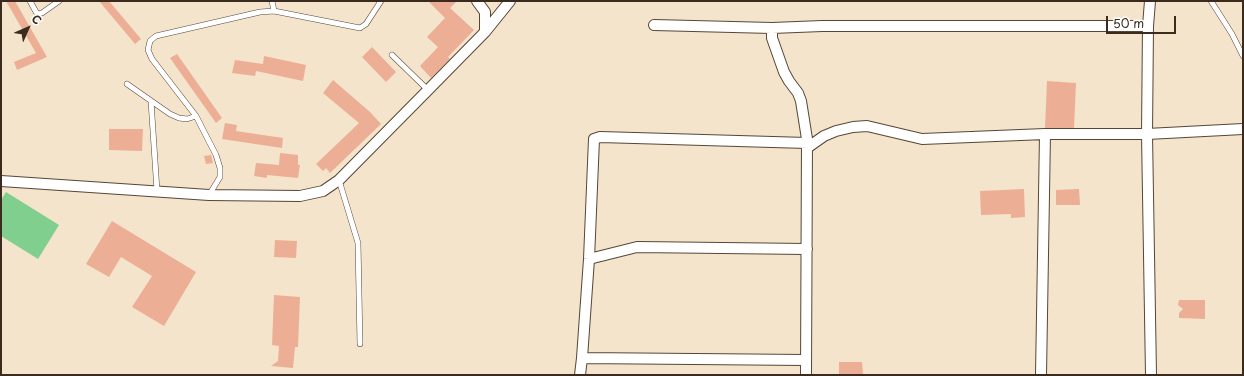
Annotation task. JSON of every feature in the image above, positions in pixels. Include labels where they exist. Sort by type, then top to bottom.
[{"type":"street","points":[[477,1],[485,12],[485,32]]},
{"type":"street","points":[[1,181],[209,195],[300,196],[323,191],[339,180],[428,90],[485,32],[510,1]]},
{"type":"street","points":[[1150,1],[1148,26],[1147,134],[1150,375]]},
{"type":"street","points":[[654,25],[772,28],[822,26],[1148,26]]},
{"type":"street","points":[[772,28],[772,38],[784,72],[801,101],[807,146],[806,375]]},
{"type":"street","points":[[580,375],[589,259],[594,139],[600,137],[807,146],[836,131],[853,127],[867,126],[922,138],[1045,134],[1147,134],[1243,129]]},
{"type":"street","points":[[1041,375],[1045,134]]},
{"type":"street","points":[[589,259],[637,247],[807,249]]},
{"type":"street","points":[[582,358],[806,360]]},
{"type":"lane","points":[[30,1],[36,12],[39,14],[59,1]]},
{"type":"lane","points":[[272,1],[274,11]]},
{"type":"lane","points":[[209,195],[220,178],[220,168],[216,155],[196,116],[152,59],[148,50],[150,41],[156,36],[260,12],[274,11],[360,28],[366,24],[380,1]]},
{"type":"lane","points":[[1211,1],[1232,34],[1243,56]]},
{"type":"lane","points":[[392,55],[428,90]]},
{"type":"lane","points":[[127,84],[170,114],[179,118],[187,119],[196,116]]},
{"type":"lane","points":[[151,101],[156,191]]},
{"type":"lane","points":[[339,180],[358,244],[360,344]]},
{"type":"green space","points":[[6,192],[59,225],[38,259],[1,236],[1,200]]},
{"type":"building","points":[[6,1],[15,1],[47,57],[17,70],[14,62],[36,53]]},
{"type":"building","points":[[99,1],[109,1],[141,39],[135,44]]},
{"type":"building","points":[[428,1],[457,1],[450,8],[474,30],[448,57],[450,59],[431,78],[420,66],[438,47],[427,37],[445,18]]},
{"type":"building","points":[[372,47],[396,72],[386,82],[362,57]]},
{"type":"building","points":[[177,54],[222,118],[216,123],[170,58]]},
{"type":"building","points":[[264,56],[306,65],[303,81],[256,71],[255,76],[232,73],[235,60],[263,64]]},
{"type":"building","points":[[333,80],[370,112],[381,124],[330,173],[326,168],[323,171],[316,164],[359,123],[323,93]]},
{"type":"building","points":[[1047,81],[1076,83],[1074,128],[1045,128]]},
{"type":"building","points":[[225,123],[237,125],[236,131],[283,138],[282,148],[222,139]]},
{"type":"building","points":[[109,129],[143,129],[142,151],[109,150]]},
{"type":"building","points":[[280,153],[298,155],[298,165],[300,165],[298,178],[267,175],[267,178],[254,176],[256,163],[279,165]]},
{"type":"building","points":[[211,155],[213,163],[206,164],[204,156]]},
{"type":"building","points":[[1024,189],[1025,217],[1011,218],[1011,214],[981,215],[980,191]]},
{"type":"building","points":[[1079,189],[1080,205],[1056,205],[1056,190]]},
{"type":"building","points":[[112,221],[196,272],[164,326],[132,307],[152,276],[121,257],[109,277],[86,264]]},
{"type":"building","points":[[275,240],[297,241],[296,258],[274,257]]},
{"type":"building","points":[[274,295],[300,297],[298,347],[295,347],[293,368],[271,366],[278,361],[279,346],[272,345]]},
{"type":"building","points":[[1179,300],[1205,300],[1205,319],[1179,318],[1179,313],[1183,309],[1178,305]]},
{"type":"building","points":[[839,362],[862,362],[863,375],[839,375]]}]
